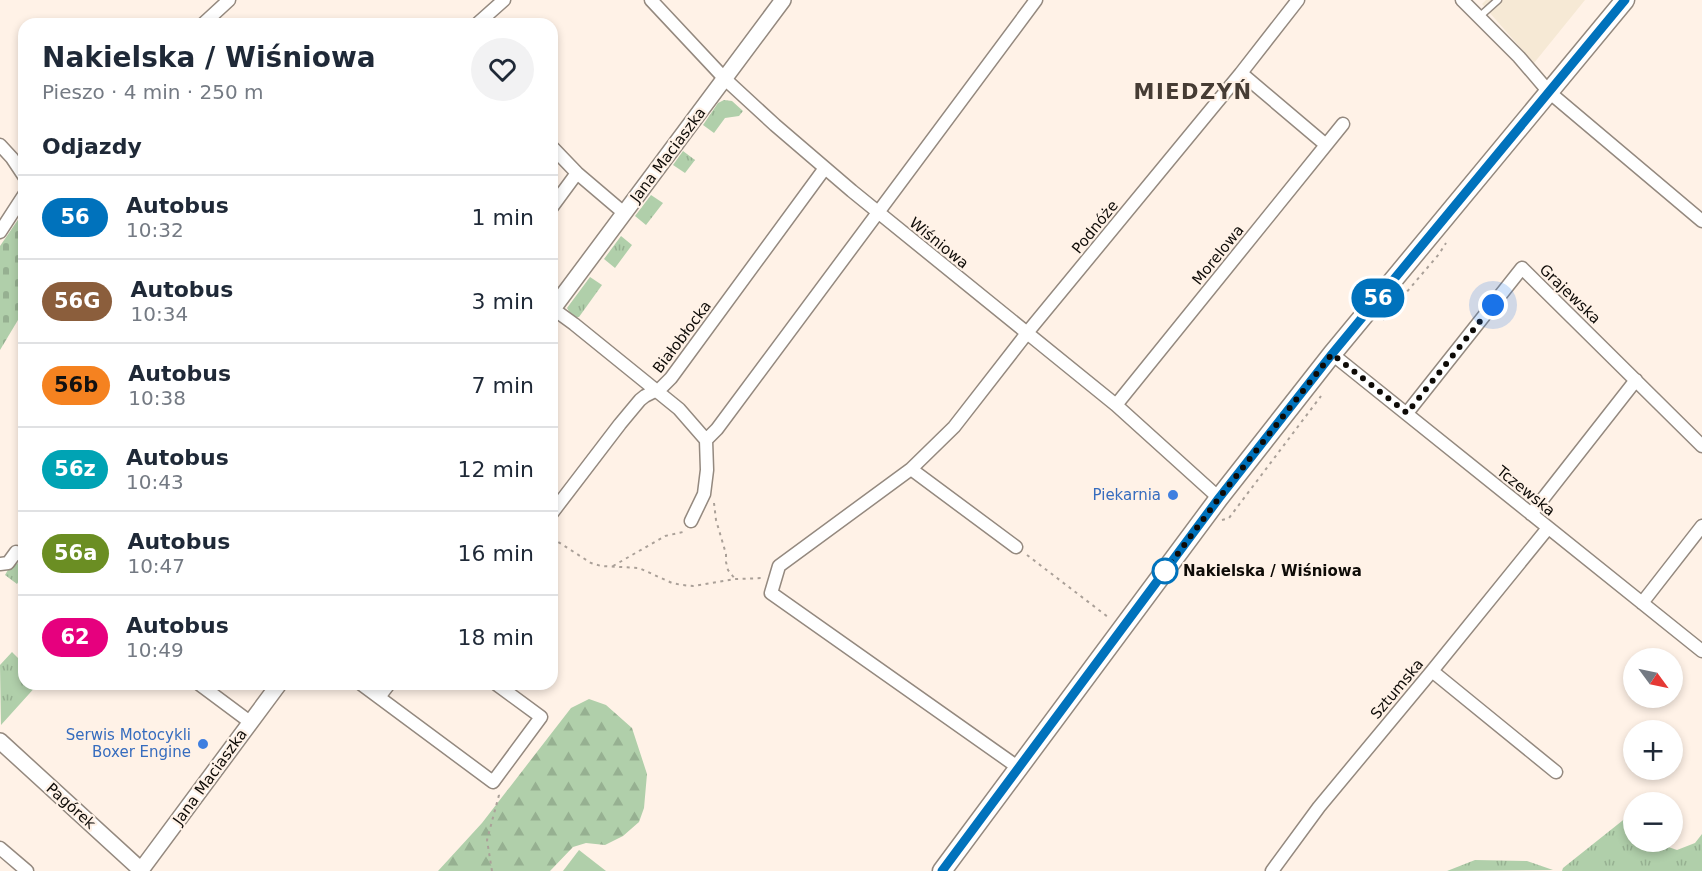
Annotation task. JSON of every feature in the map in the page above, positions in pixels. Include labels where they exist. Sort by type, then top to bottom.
[{"type":"main road","points":[[942,871],[1219,498],[1332,354],[1625,0]]},
{"type":"street","points":[[210,18],[229,0]]},
{"type":"street","points":[[484,18],[504,0]]},
{"type":"street","name":"Wiśniowa","points":[[651,0],[724,79],[774,125],[1116,405],[1219,498]]},
{"type":"street","name":"Jana Maciaszka","points":[[558,301],[783,0]]},
{"type":"street","points":[[706,440],[717,429],[1036,0]]},
{"type":"street","name":"Podnóże","points":[[1018,768],[771,593],[779,566],[911,470],[954,427],[1027,333],[1241,73],[1298,0]]},
{"type":"street","points":[[1462,0],[1519,57],[1549,92],[1702,221]]},
{"type":"street","points":[[1241,73],[1326,145]]},
{"type":"street","name":"Morelowa","points":[[1116,405],[1343,124]]},
{"type":"street","points":[[0,145],[18,167]]},
{"type":"street","points":[[558,153],[577,173],[624,213]]},
{"type":"street","name":"Białobłocka","points":[[558,505],[640,400],[665,384],[670,378],[825,168]]},
{"type":"street","points":[[558,199],[577,173]]},
{"type":"street","points":[[0,232],[18,204]]},
{"type":"street","name":"Grajewska","points":[[1407,413],[1522,268],[1702,446]]},
{"type":"street","points":[[558,313],[679,409],[706,440],[707,470],[704,494],[691,521]]},
{"type":"street","name":"Tczewska","points":[[1332,354],[1702,651]]},
{"type":"street","points":[[1531,514],[1636,380]]},
{"type":"street","points":[[911,470],[1016,547]]},
{"type":"street","points":[[1642,603],[1702,526]]},
{"type":"street","name":"Sztumska","points":[[1272,871],[1319,807],[1548,528]]},
{"type":"street","points":[[0,564],[8,563],[18,554]]},
{"type":"street","points":[[1432,671],[1556,772]]},
{"type":"street","points":[[207,690],[250,722]]},
{"type":"street","name":"Jana Maciaszka","points":[[141,871],[274,690]]},
{"type":"street","points":[[369,690],[493,782],[541,717],[504,690]]},
{"type":"street","points":[[379,698],[385,690]]},
{"type":"street","name":"Pagórek","points":[[0,741],[141,871]]},
{"type":"street","points":[[0,848],[27,871]]},
{"type":"lane","points":[[1479,17],[1498,0]]},
{"type":"path","points":[[1381,321],[1439,254],[1448,239]]},
{"type":"path","points":[[1220,520],[1229,518],[1325,391]]},
{"type":"path","points":[[704,494],[712,496],[727,567],[735,579]]},
{"type":"path","points":[[610,567],[665,536],[682,532],[691,521]]},
{"type":"path","points":[[558,542],[591,563],[610,567],[639,568],[672,583],[682,585],[693,586],[735,579],[775,577]]},
{"type":"path","points":[[1016,547],[1108,617]]},
{"type":"path","points":[[492,871],[487,840],[499,795],[493,782]]},
{"type":"shaded area","points":[[1486,0],[1585,0],[1534,63],[1482,4]]},
{"type":"green space","points":[[724,100],[732,101],[743,111],[739,116],[725,118],[714,133],[703,125],[718,103]]},
{"type":"green space","points":[[683,151],[695,160],[685,173],[673,165]]},
{"type":"green space","points":[[651,195],[663,203],[646,225],[635,216]]},
{"type":"green space","points":[[18,220],[18,320],[0,350],[0,246]]},
{"type":"green space","points":[[621,236],[632,245],[615,268],[604,259]]},
{"type":"green space","points":[[590,277],[602,285],[579,317],[576,317],[567,308]]},
{"type":"green space","points":[[18,563],[17,584],[5,575],[9,568]]},
{"type":"green space","points":[[12,652],[18,658],[18,690],[33,690],[1,725],[0,665]]},
{"type":"green space","points":[[589,699],[606,705],[632,728],[647,774],[644,808],[639,822],[623,836],[605,845],[586,843],[573,847],[550,871],[438,871],[482,823],[571,708]]},
{"type":"green space","points":[[1623,820],[1623,852],[1683,852],[1683,848],[1695,843],[1702,834],[1702,871],[1562,871]]},
{"type":"green space","points":[[579,850],[606,871],[563,871]]},
{"type":"green space","points":[[1475,860],[1527,861],[1553,870],[1447,871]]},
{"type":"bus line","name":"56","points":[[942,871],[1219,498],[1332,354],[1625,0]]},
{"type":"place","name":"Piekarnia","points":[[1173,495]]},
{"type":"place","name":"Nakielska / Wiśniowa","points":[[1165,571]]},
{"type":"place","name":"Serwis Motocykli Boxer Engine","points":[[203,744]]},
{"type":"district","name":"MIEDZYŃ","points":[[1193,92]]},
{"type":"route","points":[[1165,571],[1332,354],[1407,413],[1493,305]]}]
